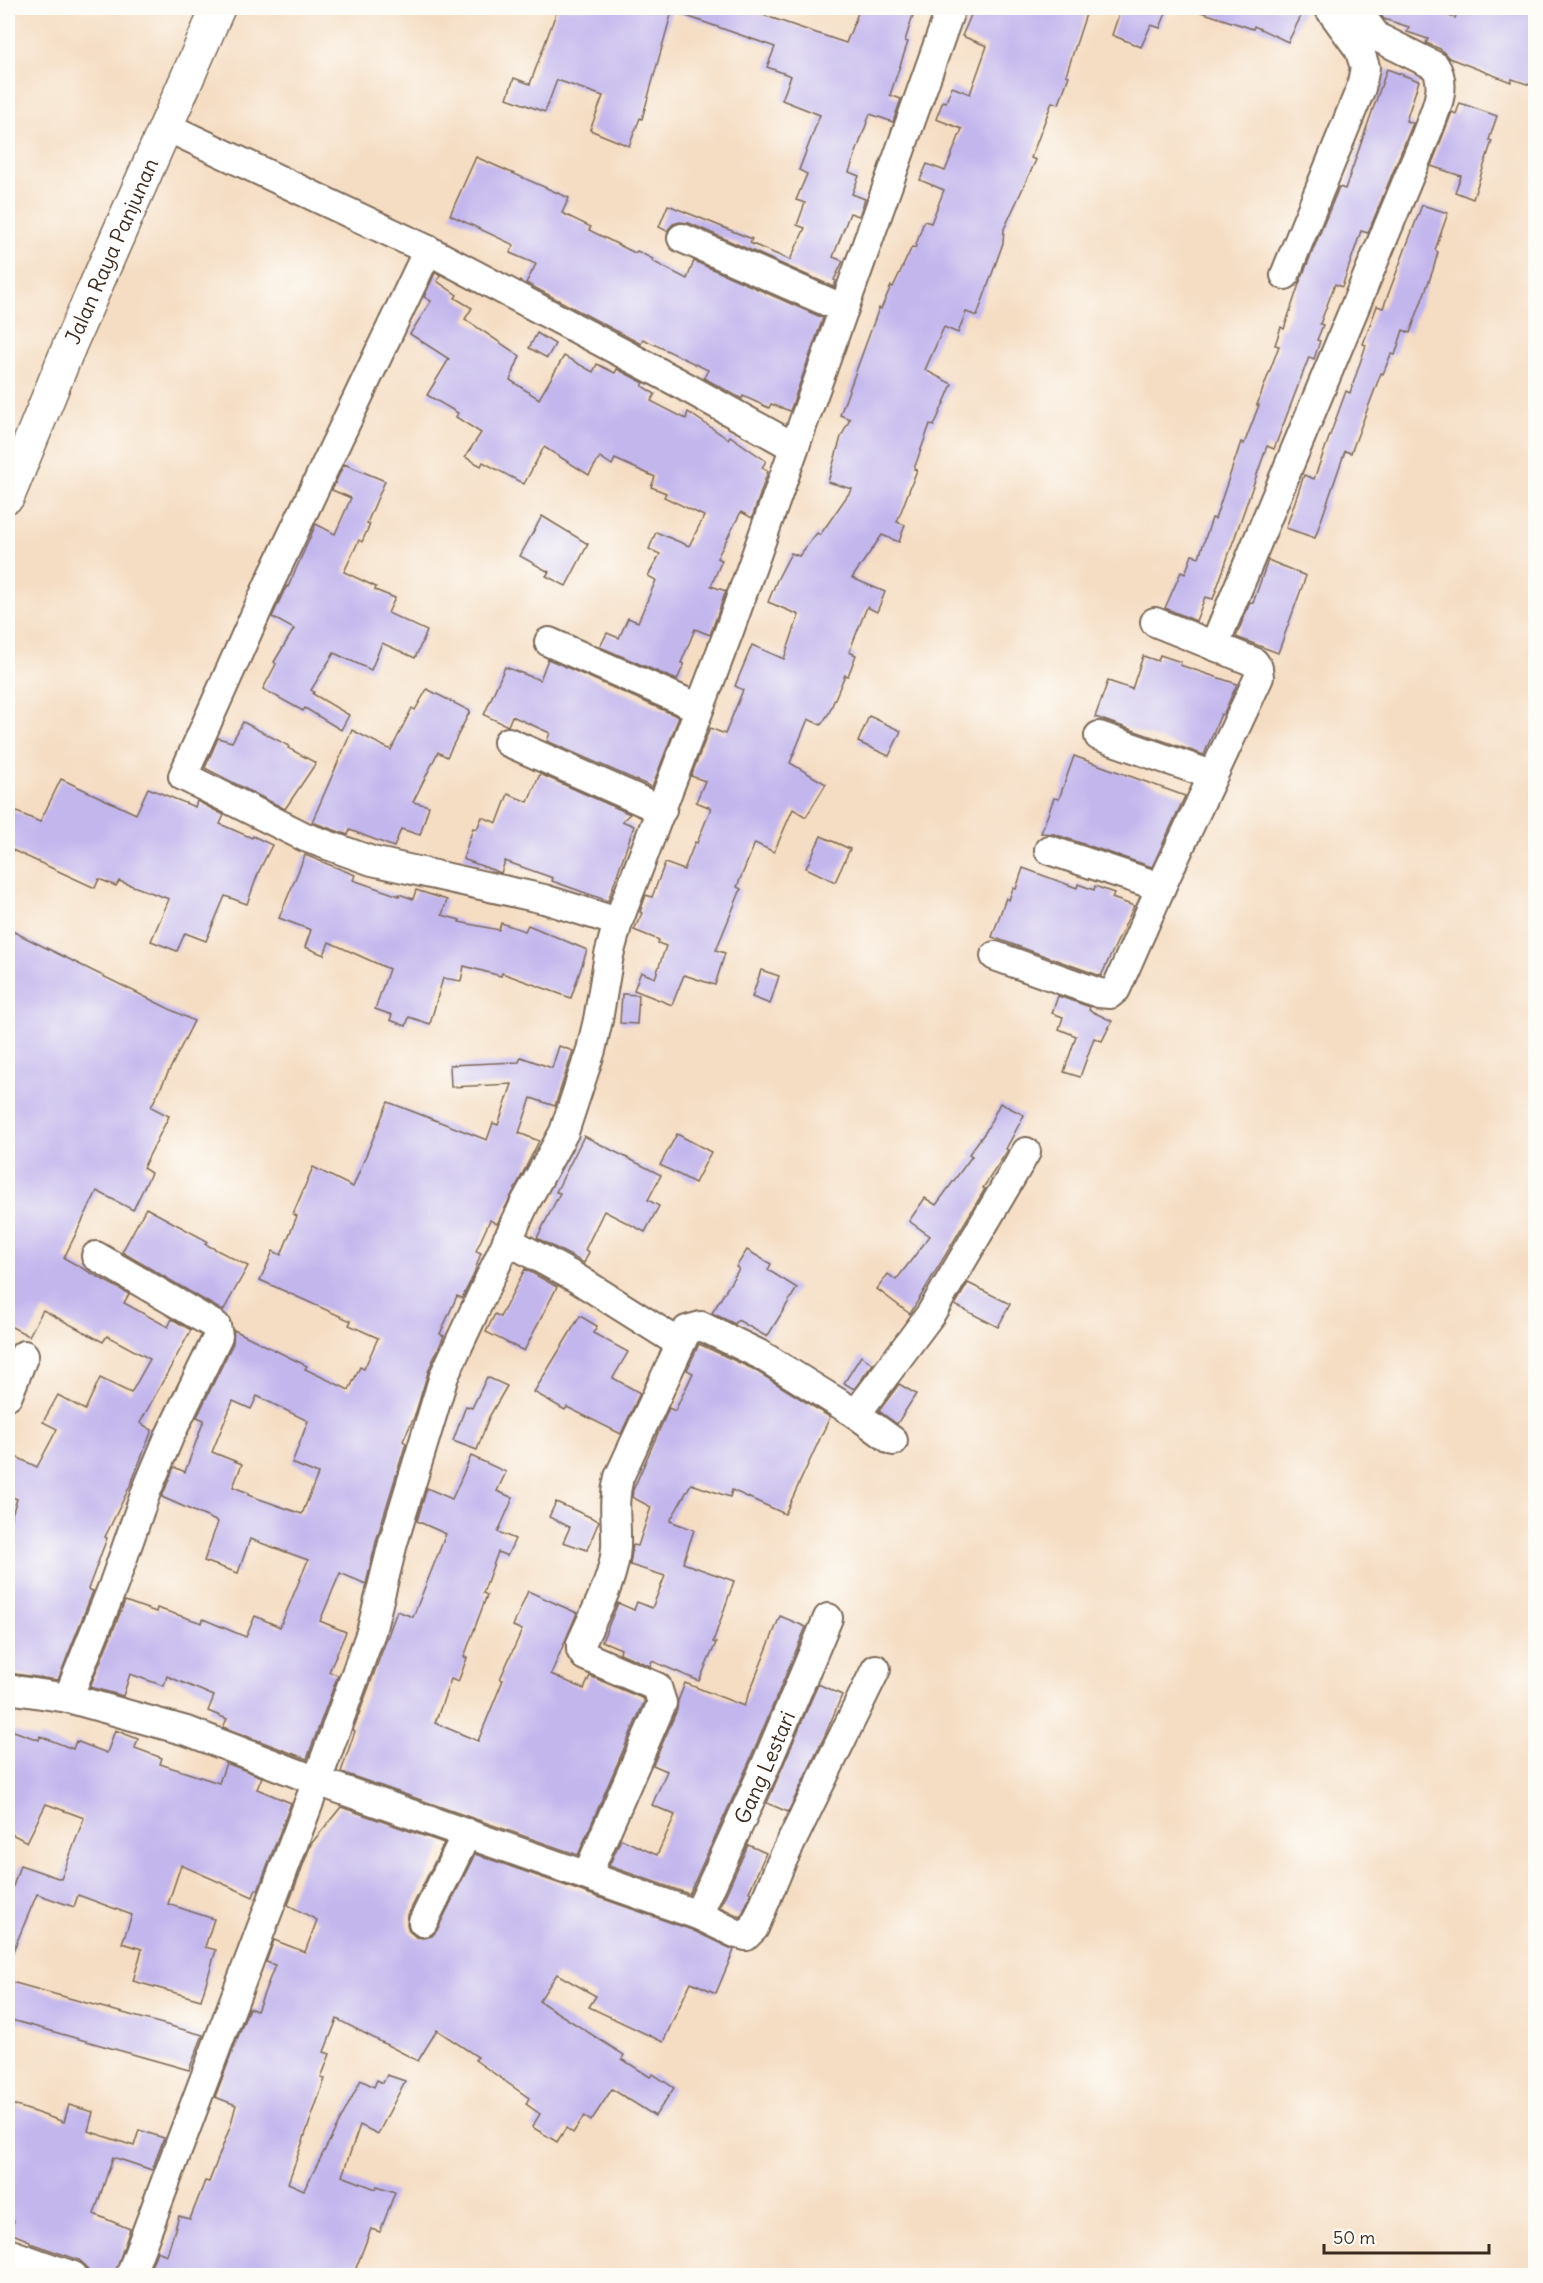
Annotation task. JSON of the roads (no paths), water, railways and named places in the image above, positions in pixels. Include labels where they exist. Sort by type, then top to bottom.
[{"type":"main road","name":"Jalan Raya Panjunan","points":[[8,496],[71,342],[218,8]]},
{"type":"street","points":[[130,2276],[371,1632],[393,1543],[444,1376],[507,1240],[540,1173],[564,1132],[591,1050],[609,955],[618,922],[729,631],[951,8]]},
{"type":"street","points":[[1285,275],[1360,88],[1365,68],[1359,49],[1329,8]]},
{"type":"street","points":[[1214,646],[1425,138],[1442,87],[1440,74],[1435,66],[1377,37],[1355,8]]},
{"type":"street","points":[[167,127],[428,250],[667,376],[794,447]]},
{"type":"street","points":[[682,238],[844,309]]},
{"type":"street","points":[[428,250],[269,584],[183,776],[305,837],[372,861],[544,899],[618,922]]},
{"type":"street","points":[[995,956],[1099,993],[1110,993],[1116,989],[1212,775],[1259,677],[1258,668],[1254,662],[1155,622]]},
{"type":"street","points":[[549,642],[699,708]]},
{"type":"street","points":[[1099,736],[1212,775]]},
{"type":"street","points":[[508,742],[662,810]]},
{"type":"street","points":[[1049,850],[1161,887]]},
{"type":"street","points":[[856,1414],[930,1315],[1026,1152]]},
{"type":"street","points":[[507,1240],[576,1278],[679,1343]]},
{"type":"street","points":[[68,1698],[146,1492],[169,1437],[218,1336],[216,1326],[96,1256]]},
{"type":"street","points":[[587,1875],[662,1703],[657,1687],[585,1656],[581,1650],[581,1644],[612,1574],[616,1546],[614,1496],[619,1477],[679,1343],[687,1330],[700,1326],[761,1355],[856,1414],[893,1441]]},
{"type":"street","points":[[8,1395],[24,1355]]},
{"type":"street","name":"Gang Lestari","points":[[698,1915],[765,1767],[828,1618]]},
{"type":"street","points":[[8,1689],[68,1698],[190,1732],[317,1781],[698,1915],[741,1935],[750,1933],[782,1861],[876,1669]]},
{"type":"street","points":[[423,1922],[467,1833]]},
{"type":"street","points":[[8,2253],[73,2276]]}]
